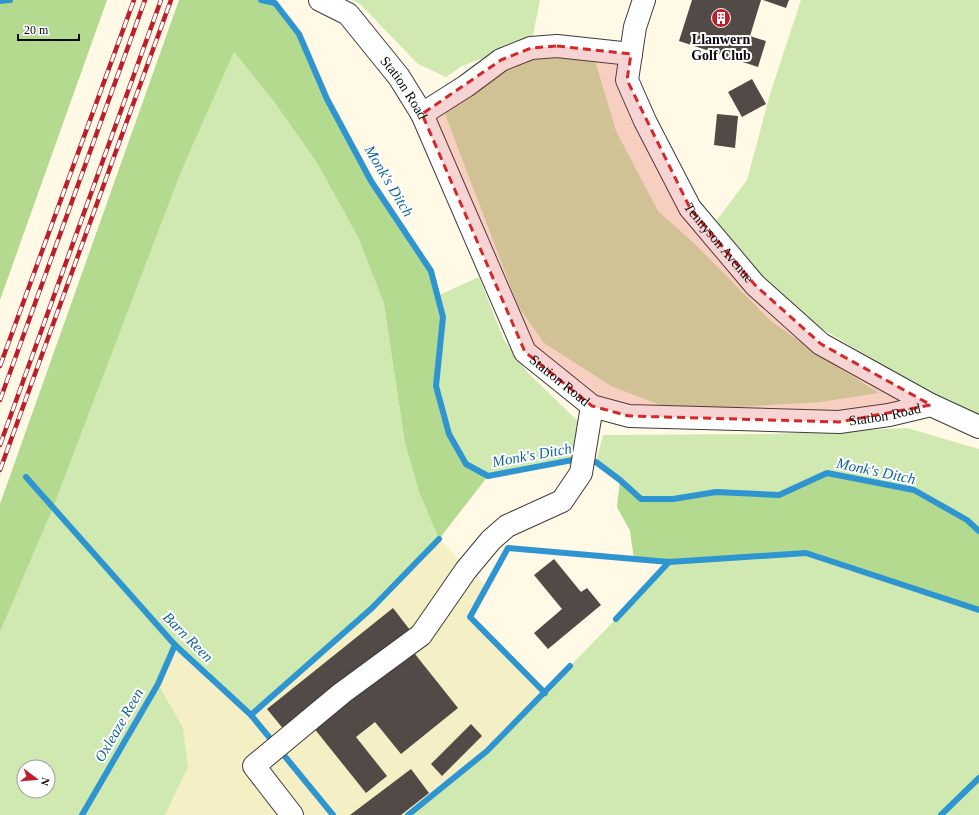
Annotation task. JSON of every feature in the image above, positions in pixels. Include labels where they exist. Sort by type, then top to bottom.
[{"type":"street","name":"Station Road","points":[[320,0],[348,14],[399,77],[422,114],[525,352],[592,406],[629,416],[839,422],[889,415],[931,406],[979,427]]},
{"type":"street","name":"Tennyson Avenue","points":[[644,0],[635,28],[627,80],[645,121],[690,208],[755,285],[821,344],[931,406]]},
{"type":"street","points":[[422,114],[466,86],[501,60],[531,48],[557,46],[630,54]]},
{"type":"street","points":[[292,815],[254,766],[342,693],[421,635],[466,570],[491,540],[507,526],[562,501],[581,473],[592,406]]},
{"type":"highlighted area","points":[[557,46],[631,54],[627,80],[690,208],[755,285],[821,344],[931,405],[839,422],[629,416],[592,406],[525,352],[422,114],[501,60],[531,48]]},
{"type":"shaded area","points":[[439,539],[487,587],[470,617],[545,693],[487,751],[408,815],[165,815],[188,767],[158,684],[175,645],[251,714],[372,608]]},
{"type":"green space","points":[[0,0],[107,0],[0,300]]},
{"type":"green space","points":[[179,0],[261,0],[275,3],[299,34],[327,99],[371,181],[431,271],[443,317],[436,386],[449,434],[466,464],[488,476],[439,539],[419,492],[405,443],[384,304],[358,237],[317,163],[275,103],[234,52],[181,172],[53,508],[0,632],[0,504]]},
{"type":"green space","points":[[352,0],[540,0],[532,40],[462,66],[446,77],[418,64],[360,4]]},
{"type":"green space","name":"Llanwern Golf Club","points":[[801,0],[979,0],[979,415],[913,384],[821,328],[765,285],[716,221],[747,180],[770,94]]},
{"type":"green space","points":[[234,52],[275,103],[317,163],[358,237],[384,304],[405,443],[419,492],[439,539],[372,608],[251,715],[175,646],[158,684],[183,728],[188,767],[165,815],[0,815],[0,632],[53,508],[181,172]]},
{"type":"green space","points":[[548,55],[594,57],[616,131],[658,211],[697,246],[771,321],[820,356],[879,393],[820,402],[704,409],[668,408],[611,386],[544,343],[518,306],[445,114],[508,66]]},
{"type":"green space","points":[[479,277],[504,340],[528,373],[580,423],[578,459],[488,476],[466,464],[449,434],[436,386],[443,317],[437,296]]},
{"type":"green space","points":[[907,428],[979,449],[979,531],[967,520],[827,473],[779,495],[716,492],[673,499],[641,499],[620,480],[596,462],[603,435],[774,434]]},
{"type":"green space","points":[[827,473],[914,490],[967,520],[979,531],[979,610],[806,553],[669,562],[634,559],[630,531],[617,507],[620,480],[641,499],[673,499],[716,492],[779,495]]},
{"type":"green space","points":[[806,553],[979,610],[979,815],[408,815],[487,751],[616,619],[669,562]]},
{"type":"building","name":"Llanwern Golf Club","points":[[692,0],[761,0],[750,36],[766,41],[758,67],[679,41]]},
{"type":"building","name":"Llanwern Golf Club","points":[[763,0],[789,0],[786,8]]},
{"type":"building","points":[[752,79],[766,104],[742,117],[728,92]]},
{"type":"building","points":[[717,114],[738,116],[735,148],[714,145]]},
{"type":"building","points":[[554,559],[581,592],[587,588],[601,605],[548,649],[534,633],[562,609],[534,575]]},
{"type":"building","points":[[393,608],[410,630],[285,731],[267,709]]},
{"type":"building","points":[[411,649],[458,708],[401,754],[375,722],[356,737],[387,776],[366,793],[313,727]]},
{"type":"building","points":[[471,724],[482,736],[442,776],[431,764]]},
{"type":"building","points":[[411,769],[429,793],[401,815],[350,815]]},
{"type":"waterway","name":"Monk's Ditch","points":[[0,1],[10,0]]},
{"type":"waterway","name":"Monk's Ditch","points":[[261,0],[275,3],[299,34],[327,99],[371,181],[431,271],[443,317],[436,386],[449,434],[466,464],[488,476],[578,459],[596,462],[620,480],[641,499],[673,499],[716,492],[779,495],[827,473],[914,490],[967,520],[979,531]]},
{"type":"waterway","name":"Oxleaze Reen","points":[[26,477],[175,645],[251,715],[333,815]]},
{"type":"waterway","points":[[251,715],[372,608],[439,539]]},
{"type":"waterway","points":[[545,693],[470,617],[508,548],[669,562],[806,553],[979,610]]},
{"type":"waterway","points":[[616,619],[669,562]]},
{"type":"waterway","name":"Oxleaze Reen","points":[[82,815],[158,684],[175,645]]},
{"type":"waterway","points":[[408,815],[487,751],[570,666]]},
{"type":"waterway","points":[[941,815],[979,778]]},
{"type":"railway","points":[[0,366],[134,0]]},
{"type":"railway","points":[[0,400],[145,0]]},
{"type":"railway","points":[[0,445],[161,0]]},
{"type":"railway","points":[[0,470],[171,0]]},
{"type":"place","name":"Llanwern Golf Club","points":[[721,18]]},
{"type":"water label","name":"Barn Reen","points":[[188,637]]}]
